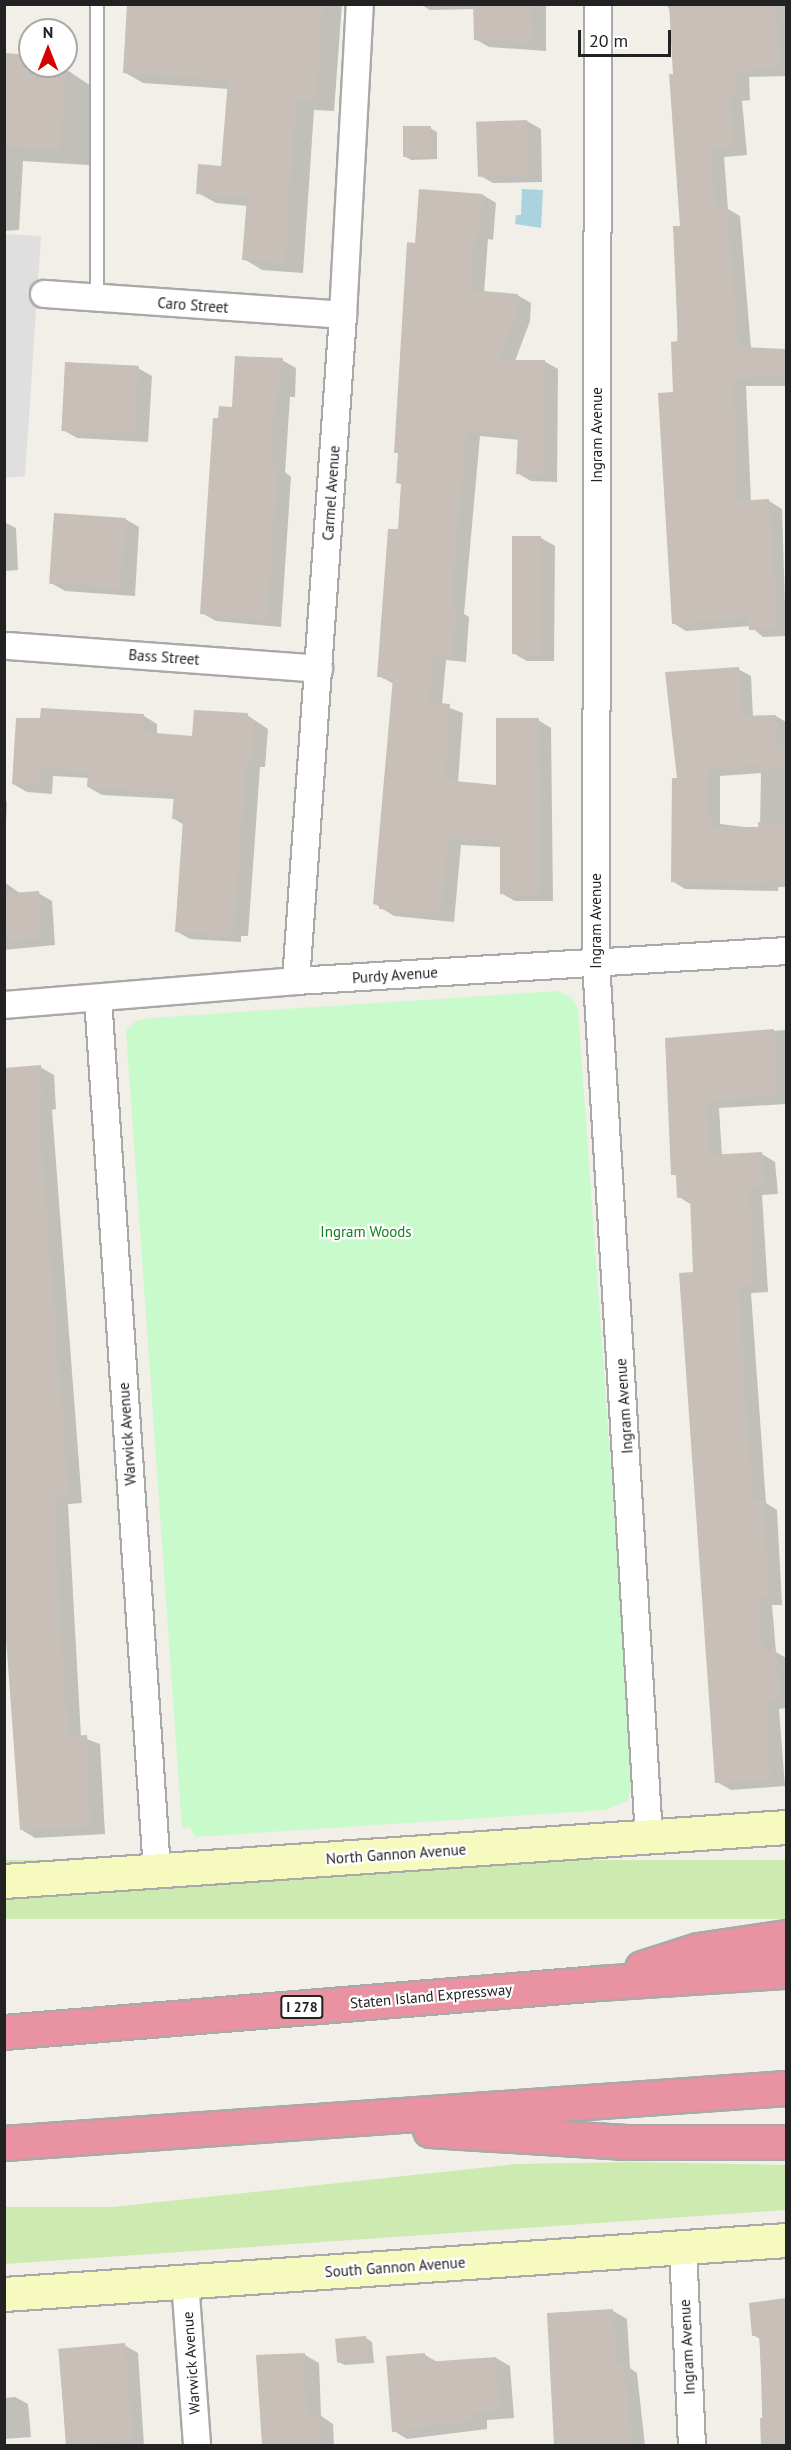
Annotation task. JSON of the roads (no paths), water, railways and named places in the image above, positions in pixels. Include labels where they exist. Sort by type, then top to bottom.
[{"type":"highway","points":[[599,1983],[698,1950],[786,1937]]},
{"type":"highway","name":"Staten Island Expressway","points":[[4,2032],[599,1983],[786,1971]]},
{"type":"highway","points":[[4,2142],[786,2088]]},
{"type":"highway","points":[[299,2122],[626,2142],[786,2142]]},
{"type":"main road","name":"North Gannon Avenue","points":[[4,1881],[786,1827]]},
{"type":"main road","name":"South Gannon Avenue","points":[[4,2294],[786,2240]]},
{"type":"street","name":"Carmel Avenue","points":[[296,981],[343,315],[360,4]]},
{"type":"street","name":"Ingram Avenue","points":[[598,4],[596,963],[650,1836]]},
{"type":"street","name":"Caro Street","points":[[44,294],[343,315]]},
{"type":"street","name":"Bass Street","points":[[9,646],[319,669]]},
{"type":"street","name":"Purdy Avenue","points":[[4,1005],[296,981],[786,951]]},
{"type":"street","name":"Warwick Avenue","points":[[98,998],[157,1870]]},
{"type":"street","name":"Ingram Avenue","points":[[683,2248],[692,2445]]},
{"type":"street","name":"Warwick Avenue","points":[[185,2282],[197,2445]]},
{"type":"lane","points":[[97,4],[97,298]]},
{"type":"water","points":[[522,189],[543,190],[541,228],[515,224],[516,215],[521,215]]},
{"type":"park label","name":"Ingram Woods","points":[[366,1232]]}]
